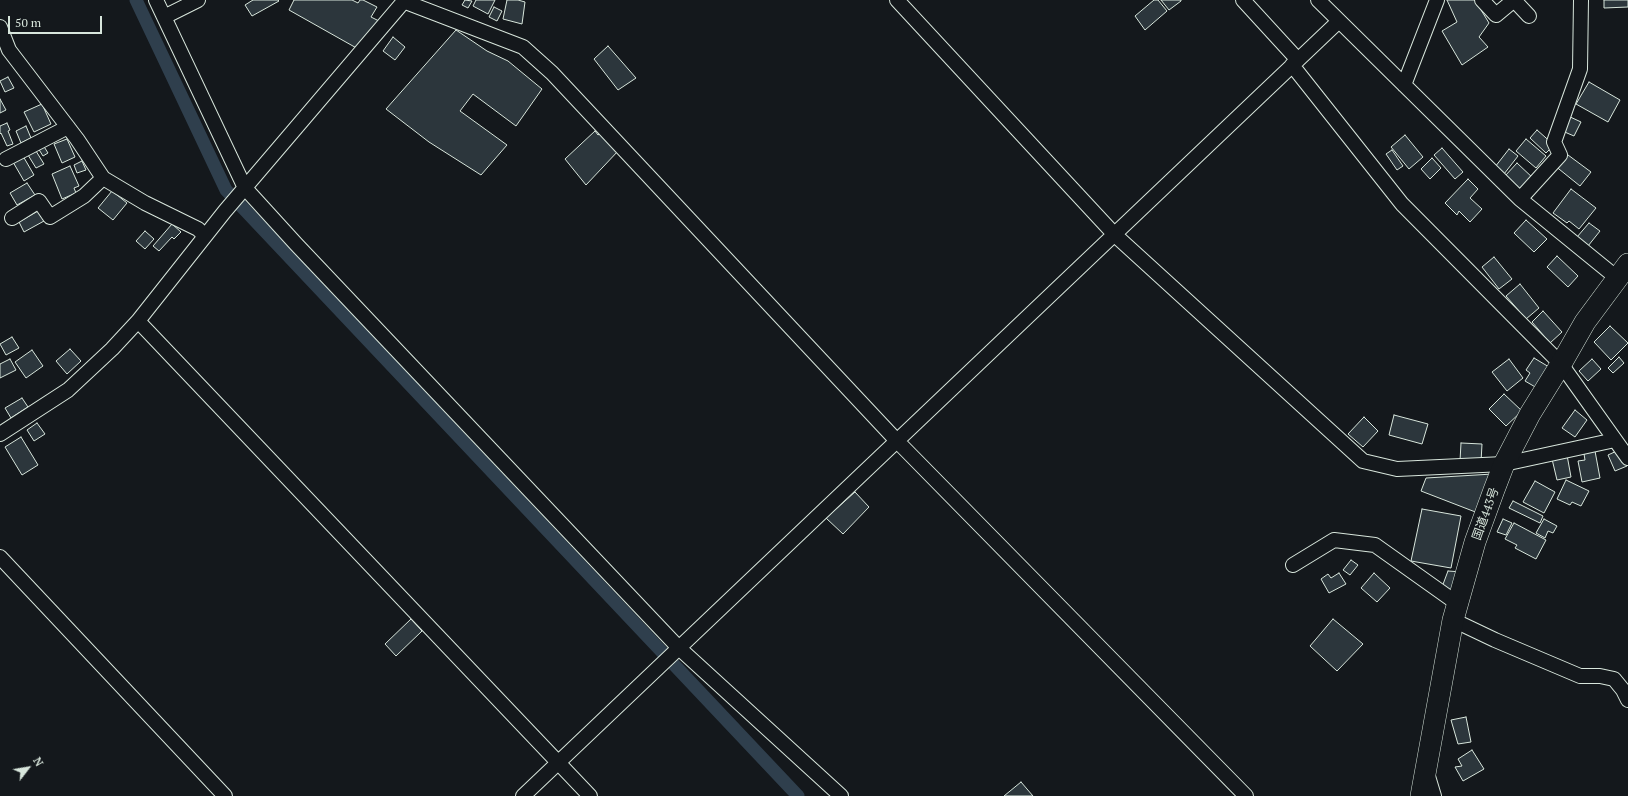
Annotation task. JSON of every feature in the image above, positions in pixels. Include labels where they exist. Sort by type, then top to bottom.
[{"type":"highway","name":"国道443号","points":[[1421,796],[1456,612],[1475,542],[1504,464],[1530,414],[1585,322],[1622,271]]},
{"type":"street","points":[[156,0],[244,189],[679,648],[841,796]]},
{"type":"street","points":[[164,17],[198,0]]},
{"type":"street","points":[[897,0],[1115,235],[1363,461],[1397,469],[1504,464],[1615,440]]},
{"type":"street","points":[[1243,0],[1295,63],[1402,204],[1561,364],[1628,458]]},
{"type":"street","points":[[1318,0],[1520,199],[1622,271]]},
{"type":"street","points":[[1404,84],[1437,0]]},
{"type":"street","points":[[1482,0],[1496,16],[1514,0],[1529,16]]},
{"type":"street","points":[[1520,199],[1560,155],[1554,142],[1580,69],[1582,0]]},
{"type":"street","points":[[0,434],[68,390],[112,349],[138,321],[225,211],[404,1],[524,47],[557,79],[897,441],[1246,796]]},
{"type":"street","points":[[523,796],[1339,21]]},
{"type":"street","points":[[0,27],[9,50],[68,127],[102,178],[145,203],[198,229],[205,236]]},
{"type":"street","points":[[6,159],[68,127]]},
{"type":"street","points":[[12,218],[39,201],[50,217],[84,196],[102,178]]},
{"type":"street","points":[[138,321],[590,796]]},
{"type":"street","points":[[1293,565],[1334,540],[1375,545],[1456,612],[1494,640],[1580,676],[1600,676],[1614,679],[1623,690],[1628,700]]},
{"type":"street","points":[[0,557],[225,796]]},
{"type":"street","points":[[1426,769],[1434,796]]},
{"type":"building","points":[[253,0],[279,1],[252,16],[245,5]]},
{"type":"building","points":[[294,0],[352,0],[358,3],[360,0],[363,0],[377,7],[371,17],[381,22],[360,50],[289,10]]},
{"type":"building","points":[[465,0],[472,1],[468,8],[462,5]]},
{"type":"building","points":[[476,0],[495,0],[488,14],[473,6]]},
{"type":"building","points":[[507,0],[518,0],[525,2],[522,24],[503,19]]},
{"type":"building","points":[[1154,0],[1158,0],[1167,11],[1145,30],[1135,16]]},
{"type":"building","points":[[1161,0],[1181,0],[1181,1],[1169,10]]},
{"type":"building","points":[[1447,0],[1475,0],[1489,23],[1479,37],[1488,47],[1462,65],[1442,31],[1457,22]]},
{"type":"building","points":[[1604,0],[1628,0],[1628,7],[1604,8]]},
{"type":"building","points":[[494,7],[502,11],[497,21],[489,17]]},
{"type":"building","points":[[456,30],[487,51],[508,61],[542,89],[516,126],[473,94],[460,111],[507,145],[481,175],[429,142],[386,109]]},
{"type":"building","points":[[393,37],[405,47],[395,60],[383,51]]},
{"type":"building","points":[[608,46],[636,78],[618,90],[594,59]]},
{"type":"building","points":[[8,77],[14,88],[5,92],[0,81]]},
{"type":"building","points":[[1589,82],[1620,100],[1608,122],[1576,104]]},
{"type":"building","points":[[0,99],[6,110],[0,113]]},
{"type":"building","points":[[42,104],[51,124],[34,132],[24,112]]},
{"type":"building","points":[[1566,115],[1581,122],[1574,136],[1560,130]]},
{"type":"building","points":[[7,123],[10,130],[8,131],[13,144],[7,146],[1,133],[0,134],[0,126]]},
{"type":"building","points":[[26,126],[31,138],[21,143],[16,131]]},
{"type":"building","points":[[1537,130],[1554,145],[1546,153],[1530,138]]},
{"type":"building","points":[[595,131],[598,135],[602,132],[619,150],[586,185],[565,159]]},
{"type":"building","points":[[1405,135],[1423,157],[1409,169],[1391,147]]},
{"type":"building","points":[[67,139],[75,157],[62,163],[54,144]]},
{"type":"building","points":[[1526,139],[1546,156],[1536,168],[1516,151]]},
{"type":"building","points":[[43,145],[48,153],[43,156],[38,148]]},
{"type":"building","points":[[1442,148],[1463,172],[1455,179],[1434,155]]},
{"type":"building","points":[[1509,149],[1518,156],[1504,174],[1495,167]]},
{"type":"building","points":[[1392,150],[1403,166],[1397,170],[1386,154]]},
{"type":"building","points":[[36,151],[44,164],[36,168],[28,155]]},
{"type":"building","points":[[1564,152],[1591,172],[1580,186],[1554,165]]},
{"type":"building","points":[[23,156],[34,175],[24,181],[13,162]]},
{"type":"building","points":[[1432,158],[1441,168],[1430,179],[1421,169]]},
{"type":"building","points":[[82,161],[86,170],[77,173],[74,165]]},
{"type":"building","points":[[1517,163],[1534,179],[1521,192],[1505,176]]},
{"type":"building","points":[[70,166],[79,186],[74,188],[76,193],[62,199],[52,174]]},
{"type":"building","points":[[1468,179],[1478,189],[1470,198],[1482,209],[1470,222],[1459,211],[1457,215],[1445,203]]},
{"type":"building","points":[[27,183],[35,195],[17,205],[10,193]]},
{"type":"building","points":[[1571,189],[1596,208],[1579,229],[1569,221],[1567,223],[1553,213]]},
{"type":"building","points":[[112,191],[127,203],[113,220],[98,208]]},
{"type":"building","points":[[38,211],[44,221],[24,232],[19,222]]},
{"type":"building","points":[[1526,220],[1547,239],[1534,252],[1514,233]]},
{"type":"building","points":[[1589,223],[1600,231],[1588,246],[1577,237]]},
{"type":"building","points":[[172,224],[181,232],[174,239],[172,237],[159,251],[153,246]]},
{"type":"building","points":[[145,231],[154,239],[145,249],[136,241]]},
{"type":"building","points":[[1557,256],[1578,276],[1568,287],[1547,267]]},
{"type":"building","points":[[1494,257],[1512,279],[1499,289],[1482,267]]},
{"type":"building","points":[[1520,284],[1539,308],[1526,319],[1506,296]]},
{"type":"building","points":[[1543,311],[1562,332],[1550,343],[1532,322]]},
{"type":"building","points":[[1610,326],[1628,343],[1611,360],[1594,342]]},
{"type":"building","points":[[12,337],[19,348],[6,355],[0,344]]},
{"type":"building","points":[[70,349],[81,361],[67,374],[56,361]]},
{"type":"building","points":[[32,350],[43,366],[26,378],[15,362]]},
{"type":"building","points":[[1619,357],[1624,363],[1613,373],[1608,368]]},
{"type":"building","points":[[1534,358],[1549,367],[1537,388],[1525,381],[1530,373],[1526,370]]},
{"type":"building","points":[[10,359],[16,370],[0,378],[0,364]]},
{"type":"building","points":[[1509,359],[1523,378],[1507,391],[1492,372]]},
{"type":"building","points":[[1592,359],[1601,369],[1588,381],[1579,371]]},
{"type":"building","points":[[1504,394],[1522,411],[1506,426],[1489,409]]},
{"type":"building","points":[[22,398],[28,407],[11,418],[5,408]]},
{"type":"building","points":[[1575,410],[1587,420],[1575,437],[1562,428]]},
{"type":"building","points":[[1394,415],[1428,424],[1422,444],[1389,435]]},
{"type":"building","points":[[1364,417],[1378,431],[1363,447],[1348,434]]},
{"type":"building","points":[[37,423],[45,434],[34,441],[27,430]]},
{"type":"building","points":[[21,437],[38,465],[22,475],[5,447]]},
{"type":"building","points":[[1461,443],[1482,444],[1481,462],[1460,461]]},
{"type":"building","points":[[1619,450],[1627,466],[1615,471],[1608,455]]},
{"type":"building","points":[[1595,451],[1600,478],[1582,482],[1578,461],[1585,460],[1584,454]]},
{"type":"building","points":[[1567,455],[1571,477],[1557,480],[1552,459]]},
{"type":"building","points":[[1493,474],[1478,513],[1421,491],[1426,478]]},
{"type":"building","points":[[1566,480],[1589,491],[1581,506],[1572,502],[1570,505],[1557,499]]},
{"type":"building","points":[[1535,481],[1555,492],[1544,513],[1523,502]]},
{"type":"building","points":[[855,492],[869,507],[843,534],[826,518]]},
{"type":"building","points":[[1513,501],[1543,516],[1540,523],[1509,508]]},
{"type":"building","points":[[1422,509],[1461,516],[1451,568],[1411,561]]},
{"type":"building","points":[[1503,519],[1512,523],[1506,535],[1497,532]]},
{"type":"building","points":[[1544,519],[1557,526],[1553,533],[1548,531],[1545,538],[1536,533]]},
{"type":"building","points":[[1514,523],[1546,540],[1536,559],[1515,548],[1517,545],[1505,539]]},
{"type":"building","points":[[1351,560],[1358,565],[1350,575],[1343,570]]},
{"type":"building","points":[[1448,571],[1462,572],[1457,593],[1442,587]]},
{"type":"building","points":[[1339,573],[1346,584],[1329,593],[1321,579],[1328,574],[1331,578]]},
{"type":"building","points":[[1374,573],[1390,588],[1377,602],[1361,588]]},
{"type":"building","points":[[411,619],[422,631],[396,656],[385,644]]},
{"type":"building","points":[[1333,619],[1363,644],[1337,671],[1310,646]]},
{"type":"building","points":[[1466,717],[1471,742],[1458,744],[1451,720]]},
{"type":"building","points":[[1472,750],[1484,769],[1463,781],[1455,767],[1462,766],[1458,759]]},
{"type":"building","points":[[1021,782],[1033,796],[1004,796]]},
{"type":"waterway","points":[[136,0],[226,190],[798,796]]}]
